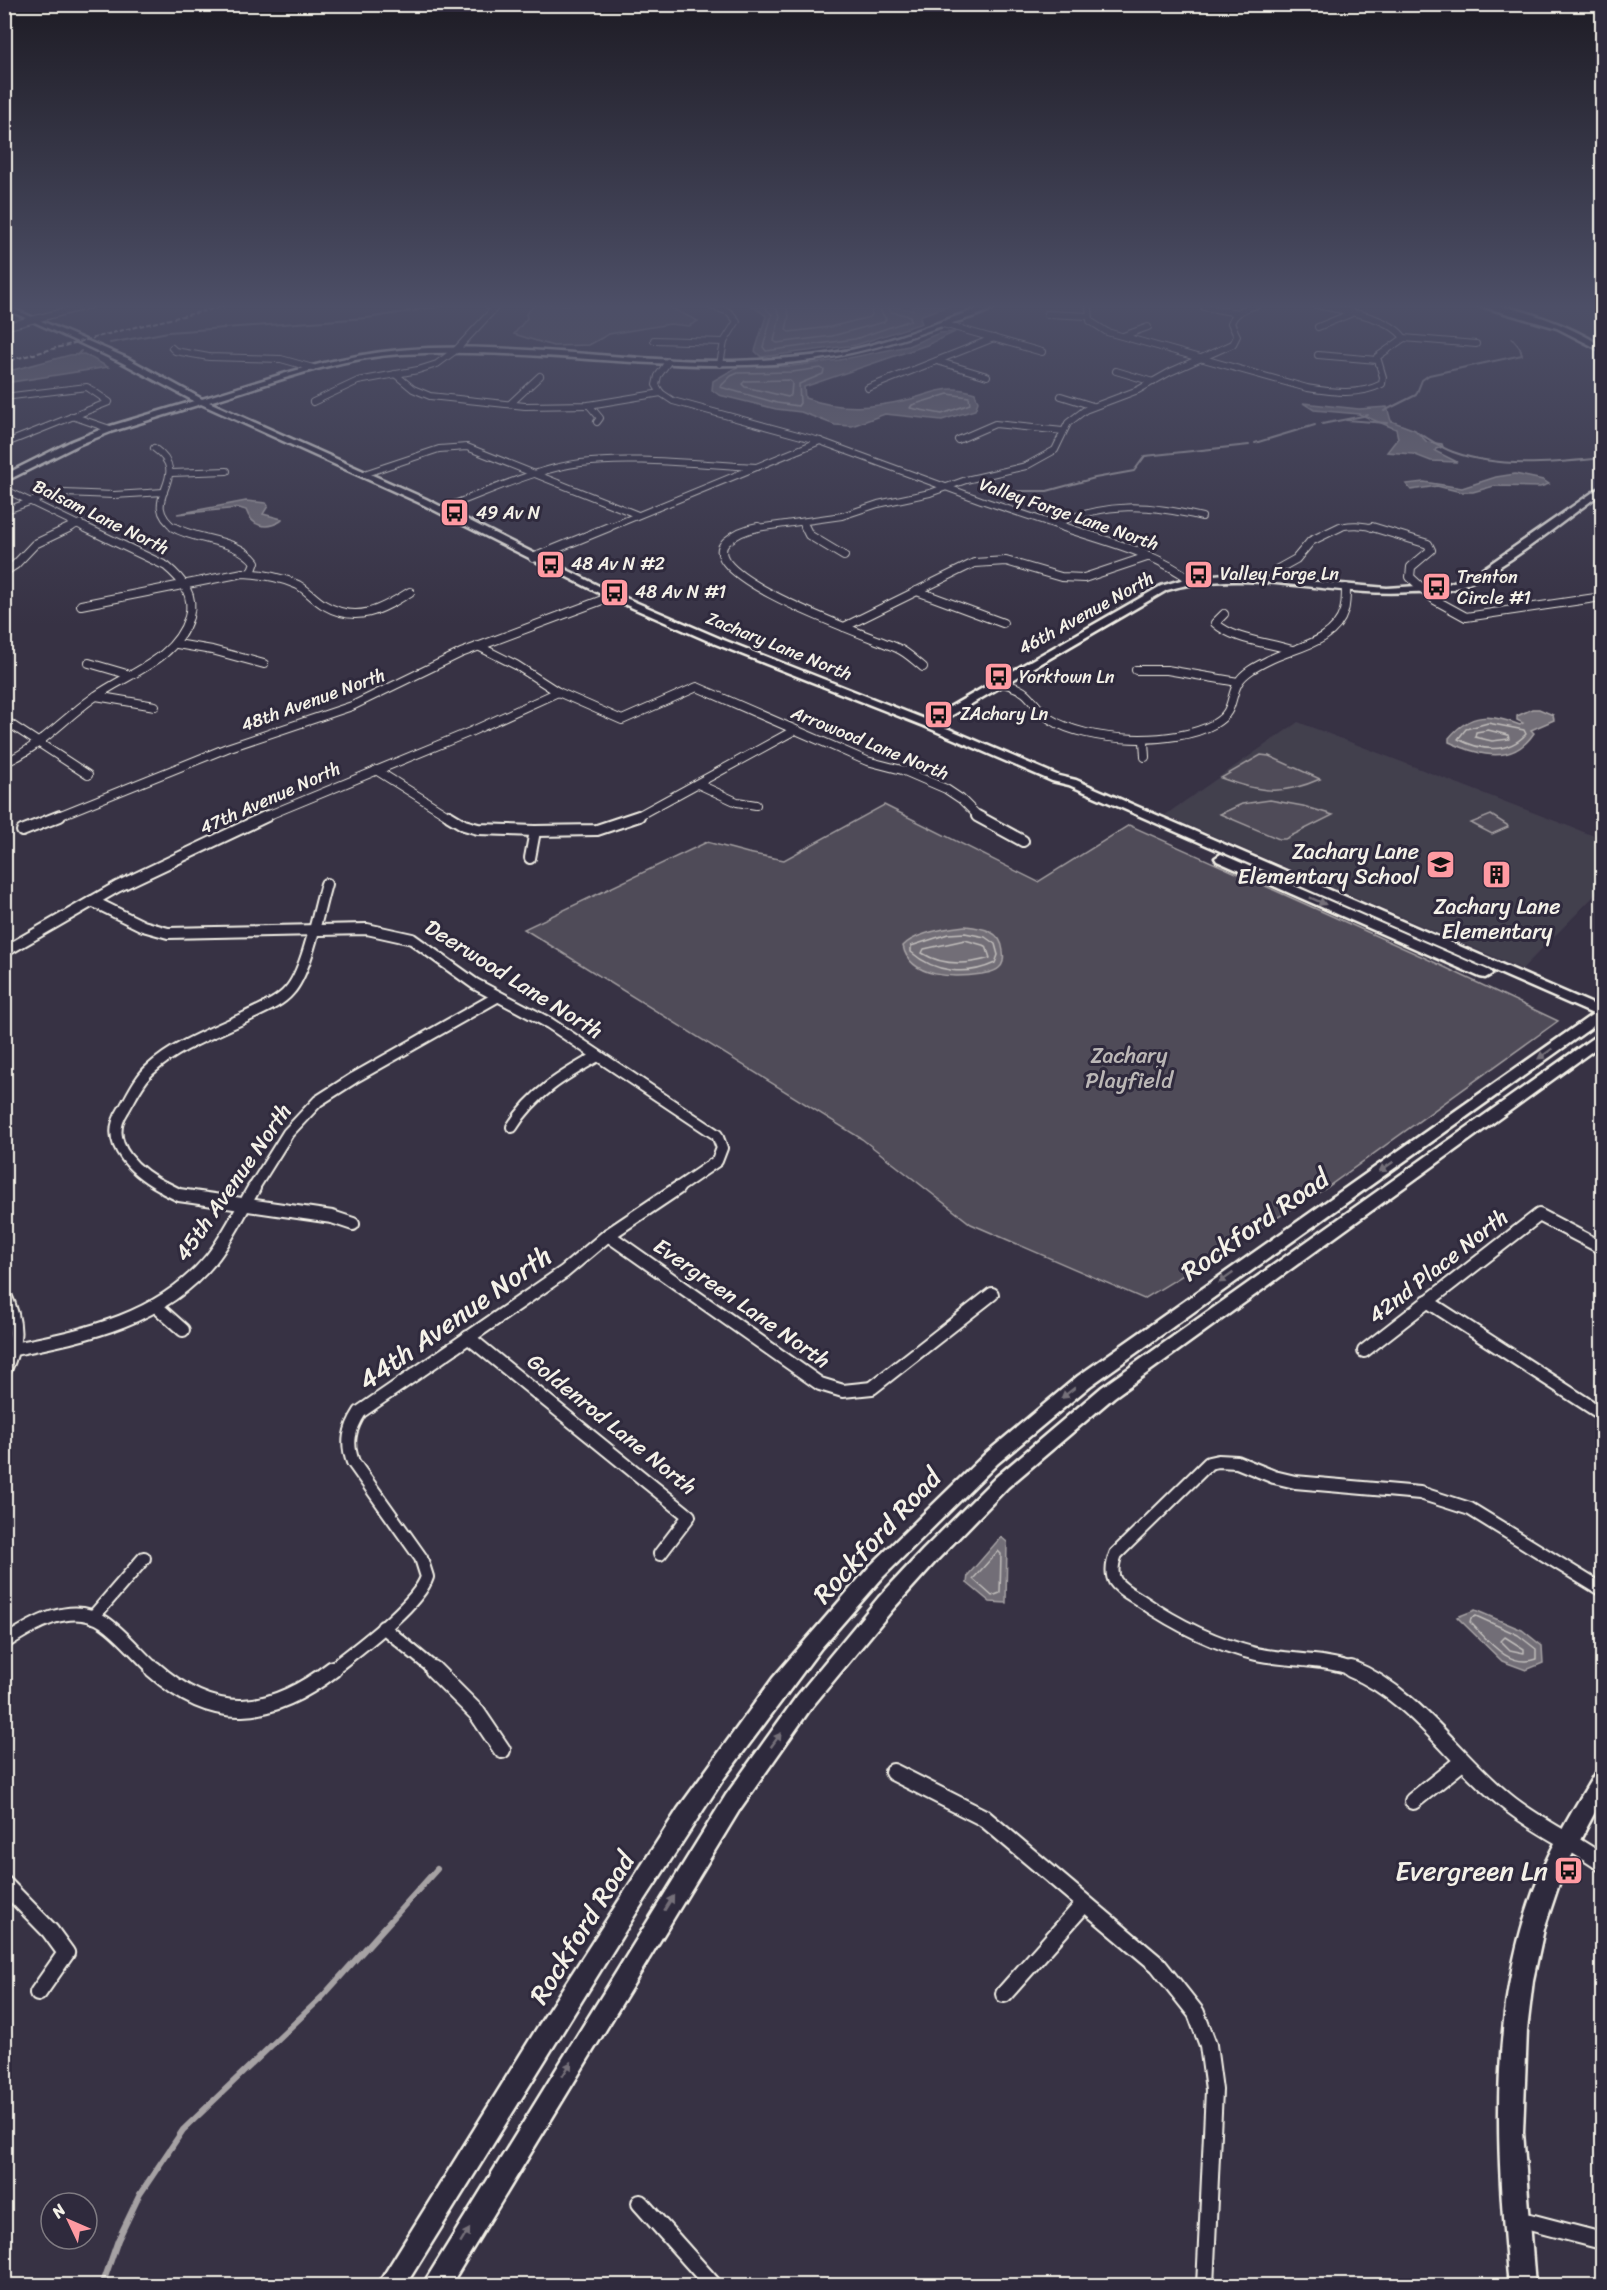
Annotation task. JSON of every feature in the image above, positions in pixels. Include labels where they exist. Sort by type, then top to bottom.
[{"type":"street","points":[[4,444],[85,412]]},
{"type":"street","points":[[4,479],[75,443],[110,429],[168,412]]},
{"type":"street","name":"Zachary Lane North","points":[[224,412],[441,509],[533,558],[613,596],[709,638],[928,723],[1056,779],[1071,782],[1169,823],[1554,993],[1601,1022]]},
{"type":"street","points":[[595,412],[600,418],[597,422]]},
{"type":"street","name":"Valley Forge Lane North","points":[[711,412],[820,441],[1150,556],[1172,566],[1191,580]]},
{"type":"street","points":[[923,668],[900,649],[784,603],[760,590],[730,569],[723,557],[723,546],[742,531],[764,525],[842,516],[878,504],[930,493],[1036,462],[1055,450],[1063,431],[1075,416],[1082,412]]},
{"type":"street","points":[[72,416],[110,429]]},
{"type":"street","points":[[958,440],[995,424],[1063,431]]},
{"type":"street","points":[[533,558],[820,441]]},
{"type":"street","points":[[154,448],[167,456],[172,465],[161,512],[164,519],[190,535],[244,551],[255,562],[251,573]]},
{"type":"street","points":[[364,474],[439,449],[471,448],[638,515]]},
{"type":"street","points":[[441,509],[536,474],[568,465],[606,461],[757,467]]},
{"type":"street","points":[[171,473],[227,471]]},
{"type":"street","name":"Balsam Lane North","points":[[4,489],[80,523],[166,566],[185,584],[191,605],[188,624],[177,644]]},
{"type":"street","points":[[1000,682],[1022,691],[1044,716],[1069,728],[1144,741],[1185,736],[1205,728],[1233,706],[1238,682],[1253,666],[1317,640],[1339,626],[1347,608],[1346,588],[1388,591],[1425,590],[1449,587],[1474,579],[1602,489]]},
{"type":"street","points":[[4,511],[49,495],[72,492],[114,495],[164,492]]},
{"type":"street","points":[[1592,496],[1602,498]]},
{"type":"street","points":[[1054,524],[1089,510],[1126,504],[1158,507],[1202,516]]},
{"type":"street","points":[[802,522],[809,535],[844,556]]},
{"type":"street","points":[[4,572],[15,565],[35,544],[80,523]]},
{"type":"street","points":[[1272,580],[1278,569],[1296,559],[1304,547],[1320,534],[1342,526],[1359,525],[1391,531],[1428,544],[1431,550],[1415,562],[1409,572],[1414,582],[1455,613],[1466,617],[1602,597]]},
{"type":"street","points":[[844,627],[974,563],[1006,561],[1061,577],[1084,578],[1150,556]]},
{"type":"street","points":[[81,605],[251,573],[298,585],[324,605],[344,613],[361,614],[380,611],[410,592]]},
{"type":"street","name":"46th Avenue North","points":[[928,723],[1164,588],[1191,580],[1225,577],[1346,588]]},
{"type":"street","points":[[917,591],[1003,623]]},
{"type":"street","name":"48th Avenue North","points":[[22,831],[227,748],[362,702],[478,646],[613,596]]},
{"type":"street","points":[[1224,614],[1215,623],[1224,631],[1271,642],[1292,650]]},
{"type":"street","points":[[4,763],[34,749],[96,696],[177,644],[200,647],[264,664]]},
{"type":"street","points":[[478,646],[516,664],[558,692]]},
{"type":"street","points":[[89,663],[130,675]]},
{"type":"street","points":[[1136,670],[1167,670],[1238,682]]},
{"type":"street","name":"Arrowood Lane North","points":[[558,692],[622,720],[697,687],[867,761],[902,770],[946,789],[961,799],[977,816],[1023,841]]},
{"type":"street","name":"47th Avenue North","points":[[4,952],[135,878],[268,815],[558,692]]},
{"type":"street","points":[[96,696],[155,706]]},
{"type":"street","points":[[4,720],[88,775]]},
{"type":"street","points":[[376,770],[464,825],[478,829],[597,830],[611,828],[631,820],[795,730]]},
{"type":"street","points":[[1144,741],[1145,757]]},
{"type":"street","name":"Zachary Lane North","points":[[1056,779],[1065,787],[1144,824],[1601,1022]]},
{"type":"street","points":[[698,784],[737,802],[756,805]]},
{"type":"street","points":[[530,858],[536,831]]},
{"type":"street","points":[[326,884],[300,973],[290,992],[266,1007],[160,1060],[141,1080],[115,1127],[117,1145],[123,1153],[151,1180],[163,1188],[188,1197],[332,1217],[353,1224]]},
{"type":"street","name":"Deerwood Lane North","points":[[92,901],[143,926],[168,933],[366,929],[384,931],[412,939],[475,984],[549,1023],[717,1135],[720,1141],[720,1155],[709,1167]]},
{"type":"street","points":[[1554,993],[1575,1000],[1602,999]]},
{"type":"street","name":"45th Avenue North","points":[[14,1349],[88,1335],[118,1325],[170,1297],[206,1266],[289,1132],[313,1106],[340,1086],[497,997]]},
{"type":"street","name":"Rockford Road","points":[[435,2286],[734,1802],[804,1702],[886,1603],[1002,1482],[1108,1392],[1512,1102],[1601,1022]]},
{"type":"street","name":"Rockford Road","points":[[390,2286],[650,1870],[718,1769],[811,1647],[899,1547],[1004,1447],[1084,1381],[1601,1022]]},
{"type":"street","points":[[1512,1102],[1532,1100],[1602,1048]]},
{"type":"street","points":[[512,1127],[519,1114],[538,1093],[598,1056]]},
{"type":"street","name":"44th Avenue North","points":[[4,1642],[37,1621],[54,1614],[72,1612],[103,1622],[188,1697],[207,1705],[229,1708],[252,1707],[286,1698],[307,1688],[383,1627],[422,1591],[427,1580],[426,1568],[353,1462],[348,1450],[351,1425],[360,1412],[564,1272],[608,1235],[709,1167]]},
{"type":"street","name":"42nd Place North","points":[[1364,1351],[1539,1215],[1602,1248]]},
{"type":"street","name":"Evergreen Lane North","points":[[608,1235],[820,1384],[843,1391],[872,1388],[884,1381],[992,1294]]},
{"type":"street","points":[[4,1293],[10,1303],[14,1349],[4,1372]]},
{"type":"street","points":[[1427,1301],[1602,1414]]},
{"type":"street","points":[[156,1306],[183,1330]]},
{"type":"street","name":"Goldenrod Lane North","points":[[468,1337],[689,1516],[660,1554]]},
{"type":"street","points":[[1602,1590],[1470,1509],[1450,1500],[1403,1489],[1287,1481],[1235,1462],[1220,1459],[1209,1463],[1116,1554],[1113,1574],[1116,1582],[1150,1608],[1192,1631],[1229,1646],[1272,1657],[1333,1664],[1358,1671],[1410,1706],[1462,1762],[1509,1803],[1543,1828],[1602,1863]]},
{"type":"street","points":[[93,1617],[144,1558]]},
{"type":"street","points":[[383,1627],[472,1705],[488,1724],[501,1750]]},
{"type":"street","points":[[1413,1801],[1462,1762]]},
{"type":"street","points":[[893,1772],[984,1818],[1158,1965],[1184,1996],[1204,2030],[1214,2090],[1205,2286]]},
{"type":"street","points":[[1522,2286],[1515,2218],[1511,2142],[1511,2078],[1518,1996],[1532,1932],[1550,1878],[1602,1780]]},
{"type":"street","points":[[4,1884],[50,1931],[66,1953],[38,1993]]},
{"type":"street","points":[[1004,1994],[1084,1904]]},
{"type":"street","points":[[640,2203],[714,2286]]},
{"type":"street","points":[[1515,2218],[1602,2241]]},
{"type":"shaded area","name":"Zachary Lane Elementary School","points":[[1298,722],[1602,839],[1602,888],[1522,969],[1165,815]]},
{"type":"green space","points":[[1261,755],[1269,756],[1320,779],[1294,788],[1270,790],[1221,778]]},
{"type":"green space","points":[[1270,800],[1303,806],[1333,815],[1285,839],[1279,839],[1220,814],[1242,804]]},
{"type":"green space","name":"Zachary Playfield","points":[[884,805],[1038,882],[1129,825],[1421,956],[1558,1021],[1326,1188],[1144,1299],[971,1224],[862,1139],[524,929],[707,842],[784,860]]},
{"type":"green space","points":[[1491,815],[1508,827],[1492,834],[1471,823]]},
{"type":"water","points":[[801,412],[969,412],[942,420],[885,414],[852,426],[835,425]]},
{"type":"water","points":[[1335,412],[1388,412],[1391,421],[1415,430],[1427,442],[1442,444],[1443,447],[1435,451],[1457,462],[1431,461],[1413,454],[1387,452],[1398,438],[1396,429],[1359,414]]},
{"type":"water","points":[[1515,474],[1543,480],[1549,484],[1540,487],[1494,486],[1473,492],[1461,492],[1437,486],[1411,490],[1406,484],[1424,482],[1462,488],[1496,477]]},
{"type":"water","points":[[246,501],[266,503],[268,506],[263,514],[282,519],[281,521],[265,526],[260,525],[252,520],[246,510],[239,508],[177,514]]},
{"type":"water","points":[[1532,709],[1539,709],[1553,715],[1554,720],[1531,730],[1534,733],[1526,743],[1506,754],[1484,754],[1449,742],[1449,738],[1465,723],[1490,717],[1520,725],[1523,723],[1517,720],[1517,716]]},
{"type":"water","points":[[965,926],[990,931],[999,939],[1003,958],[1002,964],[997,969],[982,974],[947,976],[924,970],[914,965],[907,957],[903,946],[908,941],[923,934]]},
{"type":"water","points":[[1001,1537],[1007,1542],[1006,1603],[990,1602],[967,1583],[968,1575]]},
{"type":"water","points":[[1475,1610],[1522,1630],[1542,1646],[1543,1663],[1526,1670],[1502,1661],[1457,1617]]},
{"type":"waterway","points":[[1322,424],[1368,415]]},
{"type":"waterway","points":[[1346,420],[1387,423]]},
{"type":"waterway","points":[[1255,443],[1315,425]]},
{"type":"waterway","points":[[1420,434],[1449,450],[1489,461],[1546,463],[1602,458]]},
{"type":"waterway","points":[[1012,491],[1047,491],[1095,478],[1134,471],[1145,456],[1249,445]]},
{"type":"waterway","points":[[102,2286],[118,2240],[140,2194],[183,2130],[323,1996],[437,1869]]},
{"type":"place","name":"49 Av N","points":[[455,513]]},
{"type":"place","name":"48 Av N #2","points":[[550,564]]},
{"type":"place","name":"Valley Forge Ln","points":[[1199,574]]},
{"type":"place","name":"Trenton Circle #1","points":[[1436,587]]},
{"type":"place","name":"48 Av N #1","points":[[614,592]]},
{"type":"place","name":"Yorktown Ln","points":[[998,677]]},
{"type":"place","name":"ZAchary Ln","points":[[939,714]]},
{"type":"place","name":"Zachary Lane Elementary School","points":[[1440,864]]},
{"type":"place","name":"Zachary Lane Elementary","points":[[1497,874]]},
{"type":"place","name":"Evergreen Ln","points":[[1569,1871]]}]
